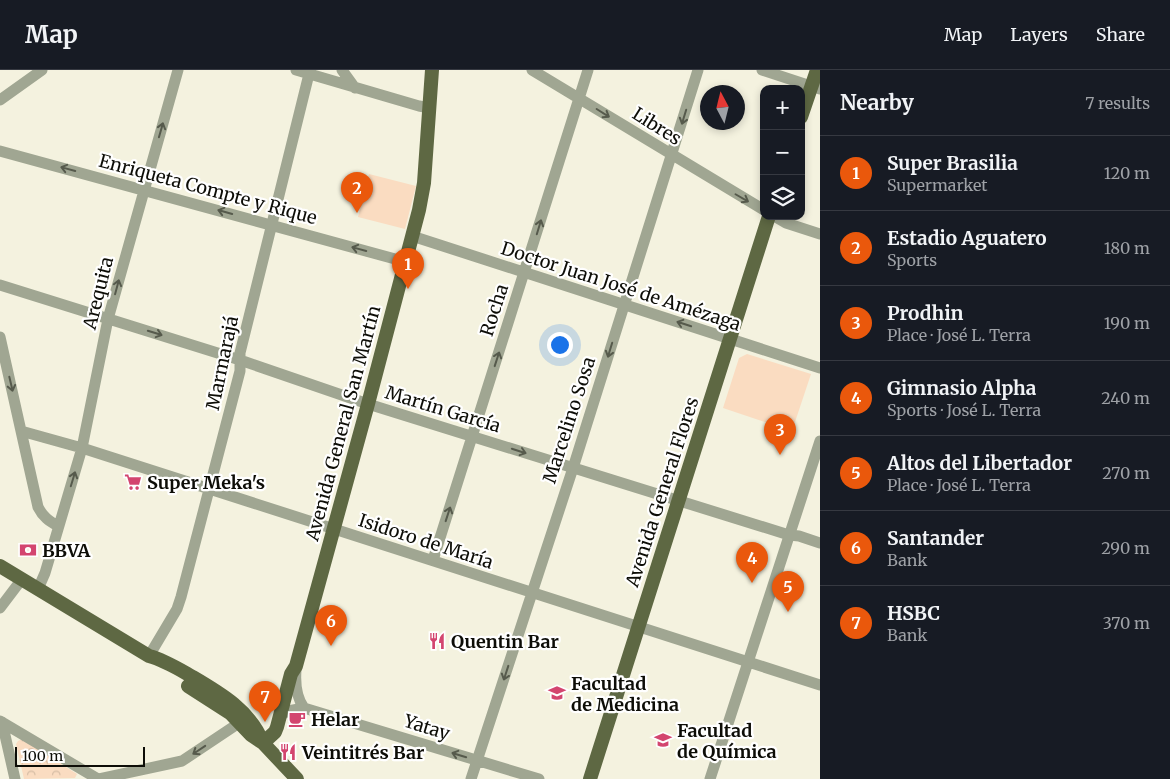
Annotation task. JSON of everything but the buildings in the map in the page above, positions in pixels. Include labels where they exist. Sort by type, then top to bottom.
[{"type":"main road","name":"Avenida General San Martín","points":[[263,742],[274,732],[281,715],[291,674],[296,666],[406,262],[424,183],[432,70]]},
{"type":"main road","points":[[805,109],[816,87],[817,70]]},
{"type":"main road","name":"Avenida General Flores","points":[[590,779],[768,220]]},
{"type":"main road","points":[[0,566],[149,656],[161,659],[222,694],[258,730],[263,742]]},
{"type":"main road","points":[[149,656],[158,667],[213,701],[240,723],[251,735],[263,742],[297,779]]},
{"type":"street","points":[[0,100],[42,70]]},
{"type":"street","name":"Arequita","points":[[38,589],[45,573],[82,448],[108,319],[178,70]]},
{"type":"street","points":[[296,70],[310,72],[355,88],[430,108]]},
{"type":"street","points":[[342,70],[355,88]]},
{"type":"street","name":"Libres","points":[[532,70],[760,208]]},
{"type":"street","name":"Rocha","points":[[433,560],[588,70]]},
{"type":"street","name":"Marcelino Sosa","points":[[471,779],[573,468],[698,70]]},
{"type":"street","points":[[762,70],[816,87]]},
{"type":"street","name":"Marmarajá","points":[[149,656],[177,609],[240,371],[240,353],[310,72]]},
{"type":"street","name":"Enriqueta Compte y Rique","points":[[0,151],[406,262]]},
{"type":"street","points":[[781,220],[820,234]]},
{"type":"street","name":"Doctor Juan José de Amézaga","points":[[412,236],[524,274],[624,304],[820,368]]},
{"type":"street","name":"Martín García","points":[[0,285],[240,360],[368,404],[820,543]]},
{"type":"street","points":[[0,337],[38,507],[42,515],[58,526]]},
{"type":"street","name":"Isidoro de María","points":[[21,431],[82,448],[820,685]]},
{"type":"street","points":[[710,779],[820,441]]},
{"type":"street","points":[[0,608],[22,579]]},
{"type":"street","name":"Avenida General San Martín","points":[[296,666],[296,684],[301,704]]},
{"type":"street","points":[[281,715],[301,704]]},
{"type":"street","name":"Yatay","points":[[301,704],[539,779]]},
{"type":"street","points":[[1,721],[98,779],[154,773],[182,761],[240,723]]},
{"type":"street","points":[[1,721],[15,779]]},
{"type":"green space","points":[[369,174],[416,186],[405,229],[358,217]]},
{"type":"green space","points":[[747,354],[811,374],[792,431],[723,408],[739,358]]},
{"type":"green space","points":[[22,739],[77,774],[75,778],[24,779],[16,744]]},
{"type":"place","name":"Estadio Aguatero","points":[[357,213]]},
{"type":"place","name":"Super Brasilia","points":[[408,289]]},
{"type":"place","name":"Prodhin","points":[[780,455]]},
{"type":"place","name":"Super Meka's","points":[[133,482]]},
{"type":"place","name":"BBVA","points":[[28,550]]},
{"type":"place","name":"Gimnasio Alpha","points":[[752,583]]},
{"type":"place","name":"Altos del Libertador","points":[[788,612]]},
{"type":"place","name":"Quentin Bar","points":[[437,641]]},
{"type":"place","name":"Santander","points":[[331,646]]},
{"type":"place","name":"Facultad de Medicina","points":[[557,693]]},
{"type":"place","name":"Helar","points":[[297,719]]},
{"type":"place","name":"HSBC","points":[[265,722]]},
{"type":"place","name":"Facultad de Química","points":[[663,740]]},
{"type":"place","name":"Veintitrés Bar","points":[[288,752]]}]
